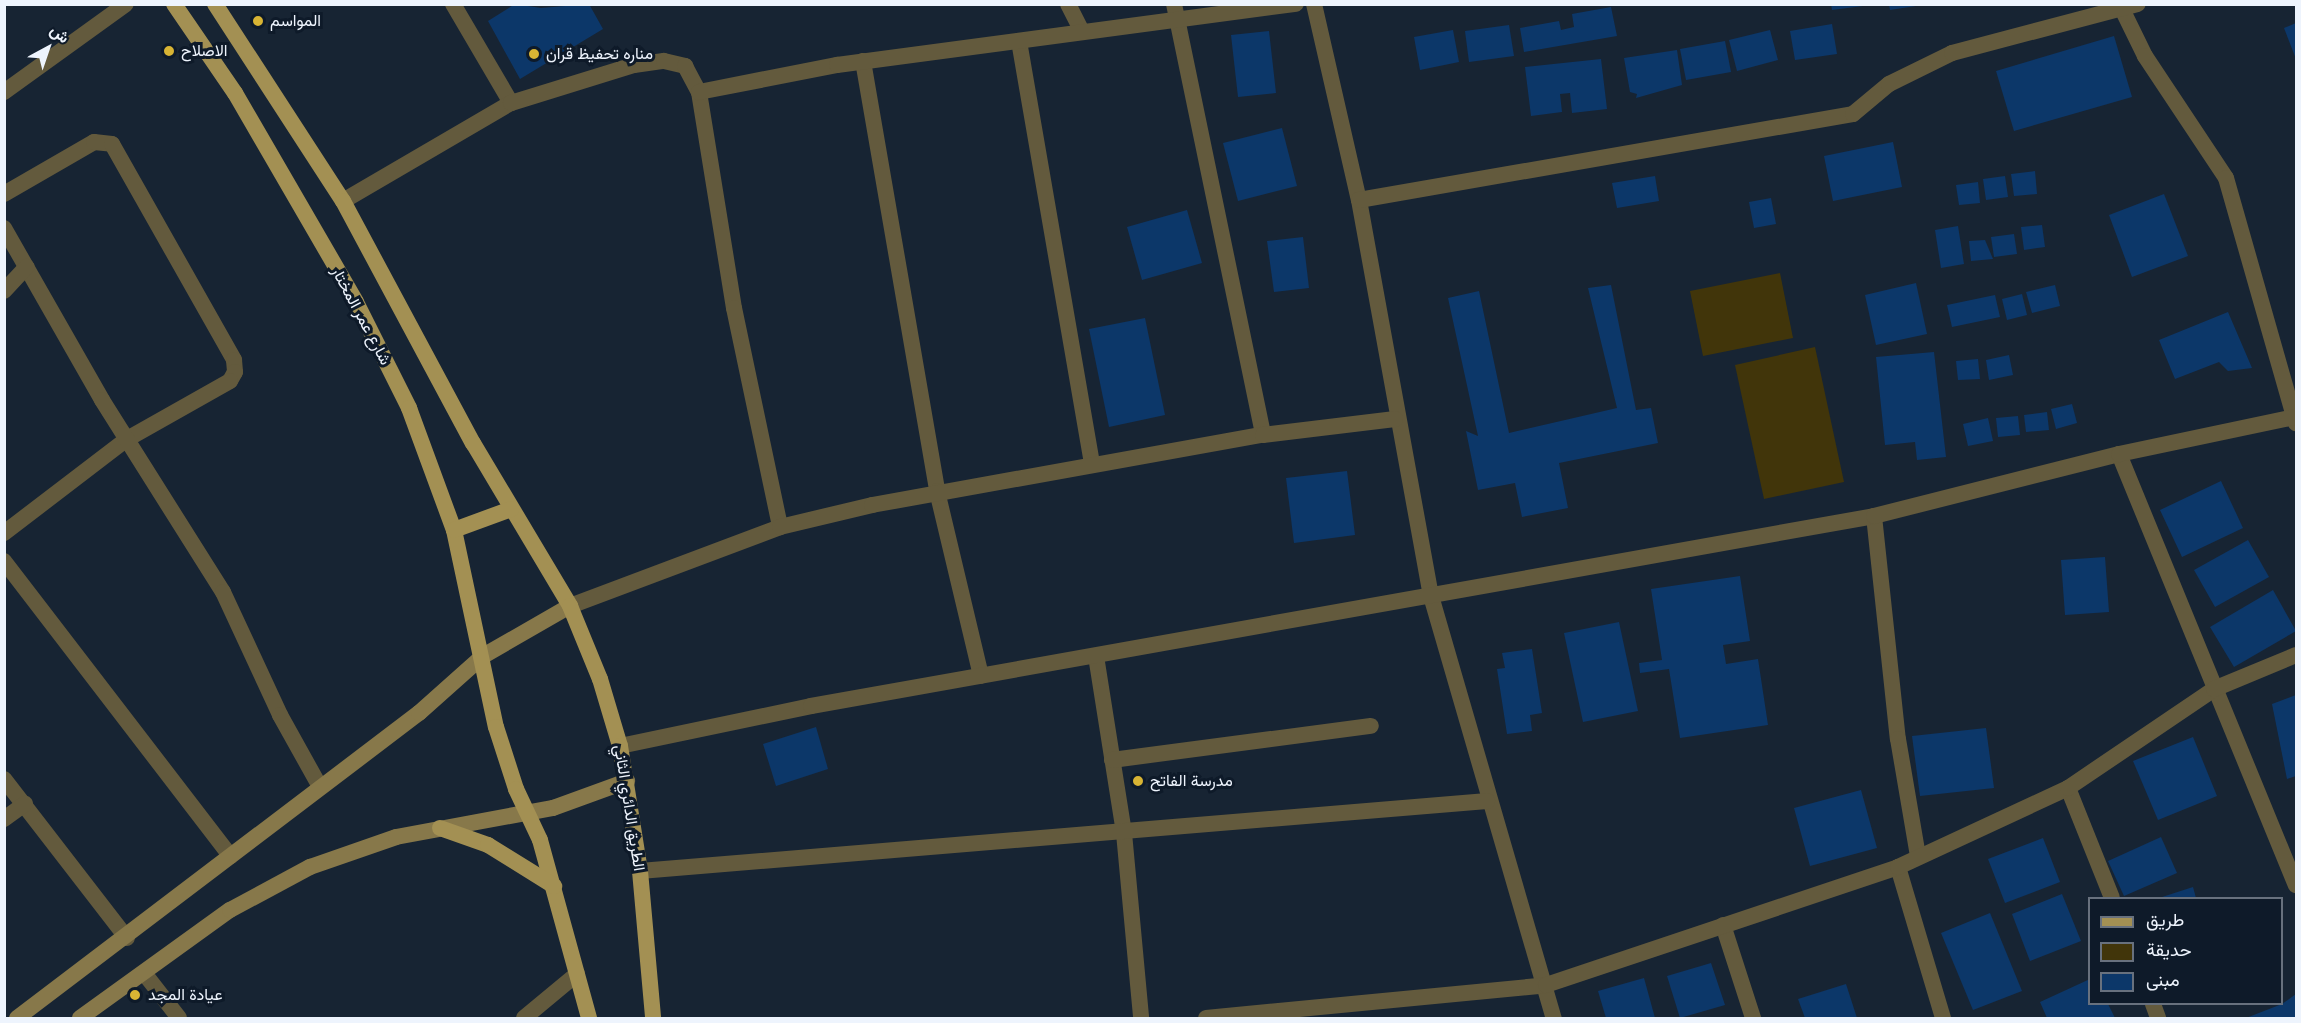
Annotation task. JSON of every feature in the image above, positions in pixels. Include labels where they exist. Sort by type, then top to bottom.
[{"type":"main road","name":"شارع عمر المختار","points":[[174,4],[235,93],[356,302],[409,408],[454,530],[483,656]]},
{"type":"main road","points":[[17,1018],[127,938],[319,785],[419,713],[483,656],[570,606],[511,509],[343,201],[215,4]]},
{"type":"main road","points":[[454,530],[511,509]]},
{"type":"main road","name":"الطريق الدائري الثاني","points":[[570,606],[600,679],[620,746],[627,780],[640,871],[653,1018]]},
{"type":"main road","points":[[483,656],[496,727],[554,886],[588,1018]]},
{"type":"main road","points":[[80,1018],[230,910],[290,876],[352,850],[440,828],[528,814],[627,780]]},
{"type":"main road","points":[[440,828],[488,845],[554,886]]},
{"type":"street","points":[[4,92],[126,4]]},
{"type":"street","points":[[453,4],[511,103]]},
{"type":"street","points":[[1068,4],[1081,30]]},
{"type":"street","points":[[699,92],[863,61],[1019,41],[1176,12],[1296,4]]},
{"type":"street","points":[[1314,4],[1359,200],[1395,419],[1431,596],[1487,801],[1546,985],[1554,1018]]},
{"type":"street","points":[[620,746],[981,676],[1874,516],[2119,454],[2296,420],[2226,178],[2145,56],[2131,8],[2089,12],[1952,53],[1889,84],[1853,114],[1359,200]]},
{"type":"street","points":[[1176,12],[1263,435]]},
{"type":"street","points":[[1019,41],[1092,465]]},
{"type":"street","points":[[343,201],[511,103],[634,65],[664,61],[685,66],[699,92],[734,308],[780,527]]},
{"type":"street","points":[[863,61],[938,491],[981,676]]},
{"type":"street","points":[[4,194],[94,142],[112,144],[234,360],[230,381],[127,439],[4,533]]},
{"type":"street","points":[[4,228],[127,439],[223,592],[280,715],[319,785]]},
{"type":"street","points":[[4,291],[26,267]]},
{"type":"street","points":[[570,606],[780,527],[938,491],[1263,435],[1395,419]]},
{"type":"street","points":[[2119,454],[2296,885]]},
{"type":"street","points":[[1874,516],[1898,739],[1918,856]]},
{"type":"street","points":[[4,561],[230,856]]},
{"type":"street","points":[[1206,1018],[1546,985],[1898,867],[2068,788],[2214,688],[2296,655]]},
{"type":"street","points":[[1096,656],[1124,833],[1141,1018]]},
{"type":"street","points":[[1112,760],[1371,726]]},
{"type":"street","points":[[4,779],[127,938]]},
{"type":"street","points":[[2068,788],[2112,897]]},
{"type":"street","points":[[640,871],[1124,833],[1487,801]]},
{"type":"street","points":[[4,819],[25,804]]},
{"type":"street","points":[[1898,867],[1943,1018]]},
{"type":"street","points":[[1723,926],[1753,1018]]},
{"type":"street","points":[[144,973],[178,1018]]},
{"type":"street","points":[[524,1018],[577,974]]},
{"type":"green space","points":[[1780,273],[1793,338],[1703,356],[1690,291]]},
{"type":"green space","points":[[1815,347],[1844,482],[1764,499],[1735,365]]},
{"type":"building","name":"مناره تحفيظ قران","points":[[515,4],[541,8],[589,4],[603,29],[520,79],[488,21]]},
{"type":"building","points":[[1831,4],[1863,4],[1863,6],[1832,10]]},
{"type":"building","points":[[1889,5],[1916,5],[1916,6],[1890,10]]},
{"type":"building","points":[[1611,7],[1617,36],[1524,52],[1520,28],[1559,21],[1561,30],[1574,27],[1572,14]]},
{"type":"building","points":[[2296,23],[2296,59],[2284,28]]},
{"type":"building","points":[[1832,24],[1837,54],[1795,60],[1790,31]]},
{"type":"building","points":[[1509,25],[1514,56],[1469,62],[1465,31]]},
{"type":"building","points":[[1453,30],[1459,62],[1420,70],[1414,37]]},
{"type":"building","points":[[1770,30],[1778,60],[1737,71],[1729,40]]},
{"type":"building","points":[[1269,31],[1276,93],[1238,97],[1231,35]]},
{"type":"building","points":[[2114,36],[2132,97],[2014,131],[1996,71]]},
{"type":"building","points":[[1725,41],[1731,72],[1686,80],[1680,49]]},
{"type":"building","points":[[1677,50],[1682,85],[1636,98],[1637,94],[1630,92],[1624,58]]},
{"type":"building","points":[[1601,59],[1607,109],[1572,113],[1570,93],[1560,94],[1562,112],[1531,116],[1525,67]]},
{"type":"building","points":[[1282,128],[1297,186],[1238,201],[1223,143]]},
{"type":"building","points":[[1893,142],[1902,187],[1833,201],[1824,156]]},
{"type":"building","points":[[2035,171],[2037,194],[2014,196],[2011,174]]},
{"type":"building","points":[[1655,176],[1659,201],[1617,208],[1612,183]]},
{"type":"building","points":[[2005,176],[2008,197],[1986,200],[1983,179]]},
{"type":"building","points":[[1978,182],[1980,203],[1959,205],[1956,185]]},
{"type":"building","points":[[2164,194],[2188,256],[2132,277],[2109,215]]},
{"type":"building","points":[[1771,198],[1776,224],[1754,228],[1749,202]]},
{"type":"building","points":[[1187,210],[1202,263],[1142,280],[1127,227]]},
{"type":"building","points":[[2042,225],[2045,247],[2024,250],[2021,227]]},
{"type":"building","points":[[1958,226],[1964,264],[1941,268],[1935,230]]},
{"type":"building","points":[[2014,234],[2017,254],[1994,257],[1991,237]]},
{"type":"building","points":[[1303,237],[1309,288],[1274,292],[1267,241]]},
{"type":"building","points":[[1985,240],[1993,259],[1971,261],[1969,241]]},
{"type":"building","points":[[1916,283],[1927,334],[1876,345],[1865,295]]},
{"type":"building","points":[[1611,285],[1636,410],[1651,408],[1658,443],[1559,463],[1568,508],[1522,517],[1515,483],[1478,490],[1466,431],[1478,436],[1448,298],[1479,291],[1509,433],[1617,408],[1588,288]]},
{"type":"building","points":[[2055,285],[2060,306],[2032,313],[2026,292]]},
{"type":"building","points":[[2022,294],[2027,315],[2007,320],[2002,299]]},
{"type":"building","points":[[1995,295],[2000,317],[1952,327],[1947,305]]},
{"type":"building","points":[[2228,312],[2252,368],[2228,371],[2219,362],[2175,379],[2159,340]]},
{"type":"building","points":[[1145,318],[1165,415],[1109,427],[1089,329]]},
{"type":"building","points":[[1934,352],[1946,457],[1917,460],[1915,442],[1885,445],[1876,357]]},
{"type":"building","points":[[2009,355],[2013,375],[1989,380],[1986,360]]},
{"type":"building","points":[[1978,359],[1980,379],[1958,380],[1956,361]]},
{"type":"building","points":[[2072,404],[2077,423],[2056,429],[2051,409]]},
{"type":"building","points":[[2047,412],[2049,430],[2026,432],[2024,415]]},
{"type":"building","points":[[2018,416],[2020,435],[1998,437],[1996,418]]},
{"type":"building","points":[[1988,418],[1993,441],[1968,446],[1963,424]]},
{"type":"building","points":[[1347,471],[1355,535],[1294,543],[1286,478]]},
{"type":"building","points":[[2221,481],[2243,528],[2182,557],[2160,510]]},
{"type":"building","points":[[2248,540],[2269,577],[2215,607],[2194,570]]},
{"type":"building","points":[[2105,557],[2109,612],[2065,615],[2061,560]]},
{"type":"building","points":[[1740,576],[1750,641],[1723,645],[1726,664],[1758,659],[1768,725],[1680,738],[1669,669],[1640,673],[1639,663],[1662,660],[1651,589]]},
{"type":"building","points":[[2273,590],[2296,631],[2234,667],[2210,627]]},
{"type":"building","points":[[1619,622],[1638,711],[1583,722],[1564,633]]},
{"type":"building","points":[[1532,649],[1542,713],[1530,715],[1532,731],[1507,734],[1497,669],[1505,668],[1502,653]]},
{"type":"building","points":[[2296,695],[2296,776],[2287,779],[2272,704]]},
{"type":"building","points":[[816,727],[828,769],[776,786],[763,744]]},
{"type":"building","points":[[1986,728],[1994,788],[1920,796],[1912,736]]},
{"type":"building","points":[[2193,737],[2217,796],[2158,820],[2133,761]]},
{"type":"building","points":[[1861,790],[1877,848],[1810,866],[1794,808]]},
{"type":"building","points":[[2161,837],[2177,873],[2124,896],[2108,861]]},
{"type":"building","points":[[2043,838],[2060,882],[2005,903],[1988,859]]},
{"type":"building","points":[[2193,887],[2196,897],[2162,897]]},
{"type":"building","points":[[2062,894],[2081,941],[2030,961],[2012,914]]},
{"type":"building","points":[[1990,913],[2022,991],[1973,1010],[1941,933]]},
{"type":"building","points":[[1711,963],[1725,1005],[1680,1018],[1667,976]]},
{"type":"building","points":[[1644,978],[1655,1018],[1606,1018],[1598,991]]},
{"type":"building","points":[[2088,980],[2088,1005],[2108,1005],[2115,1018],[2047,1018],[2040,1002]]},
{"type":"building","points":[[1846,984],[1857,1018],[1805,1018],[1798,999]]},
{"type":"building","points":[[2296,994],[2296,1018],[2246,1018],[2283,1005]]},
{"type":"place","name":"المواسم","points":[[258,21]]},
{"type":"place","name":"الاصلاح","points":[[169,51]]},
{"type":"place","name":"مناره تحفيظ قران","points":[[534,54]]},
{"type":"place","name":"مدرسة الفاتح","points":[[1138,781]]},
{"type":"place","name":"عيادة المجد","points":[[135,995]]}]
